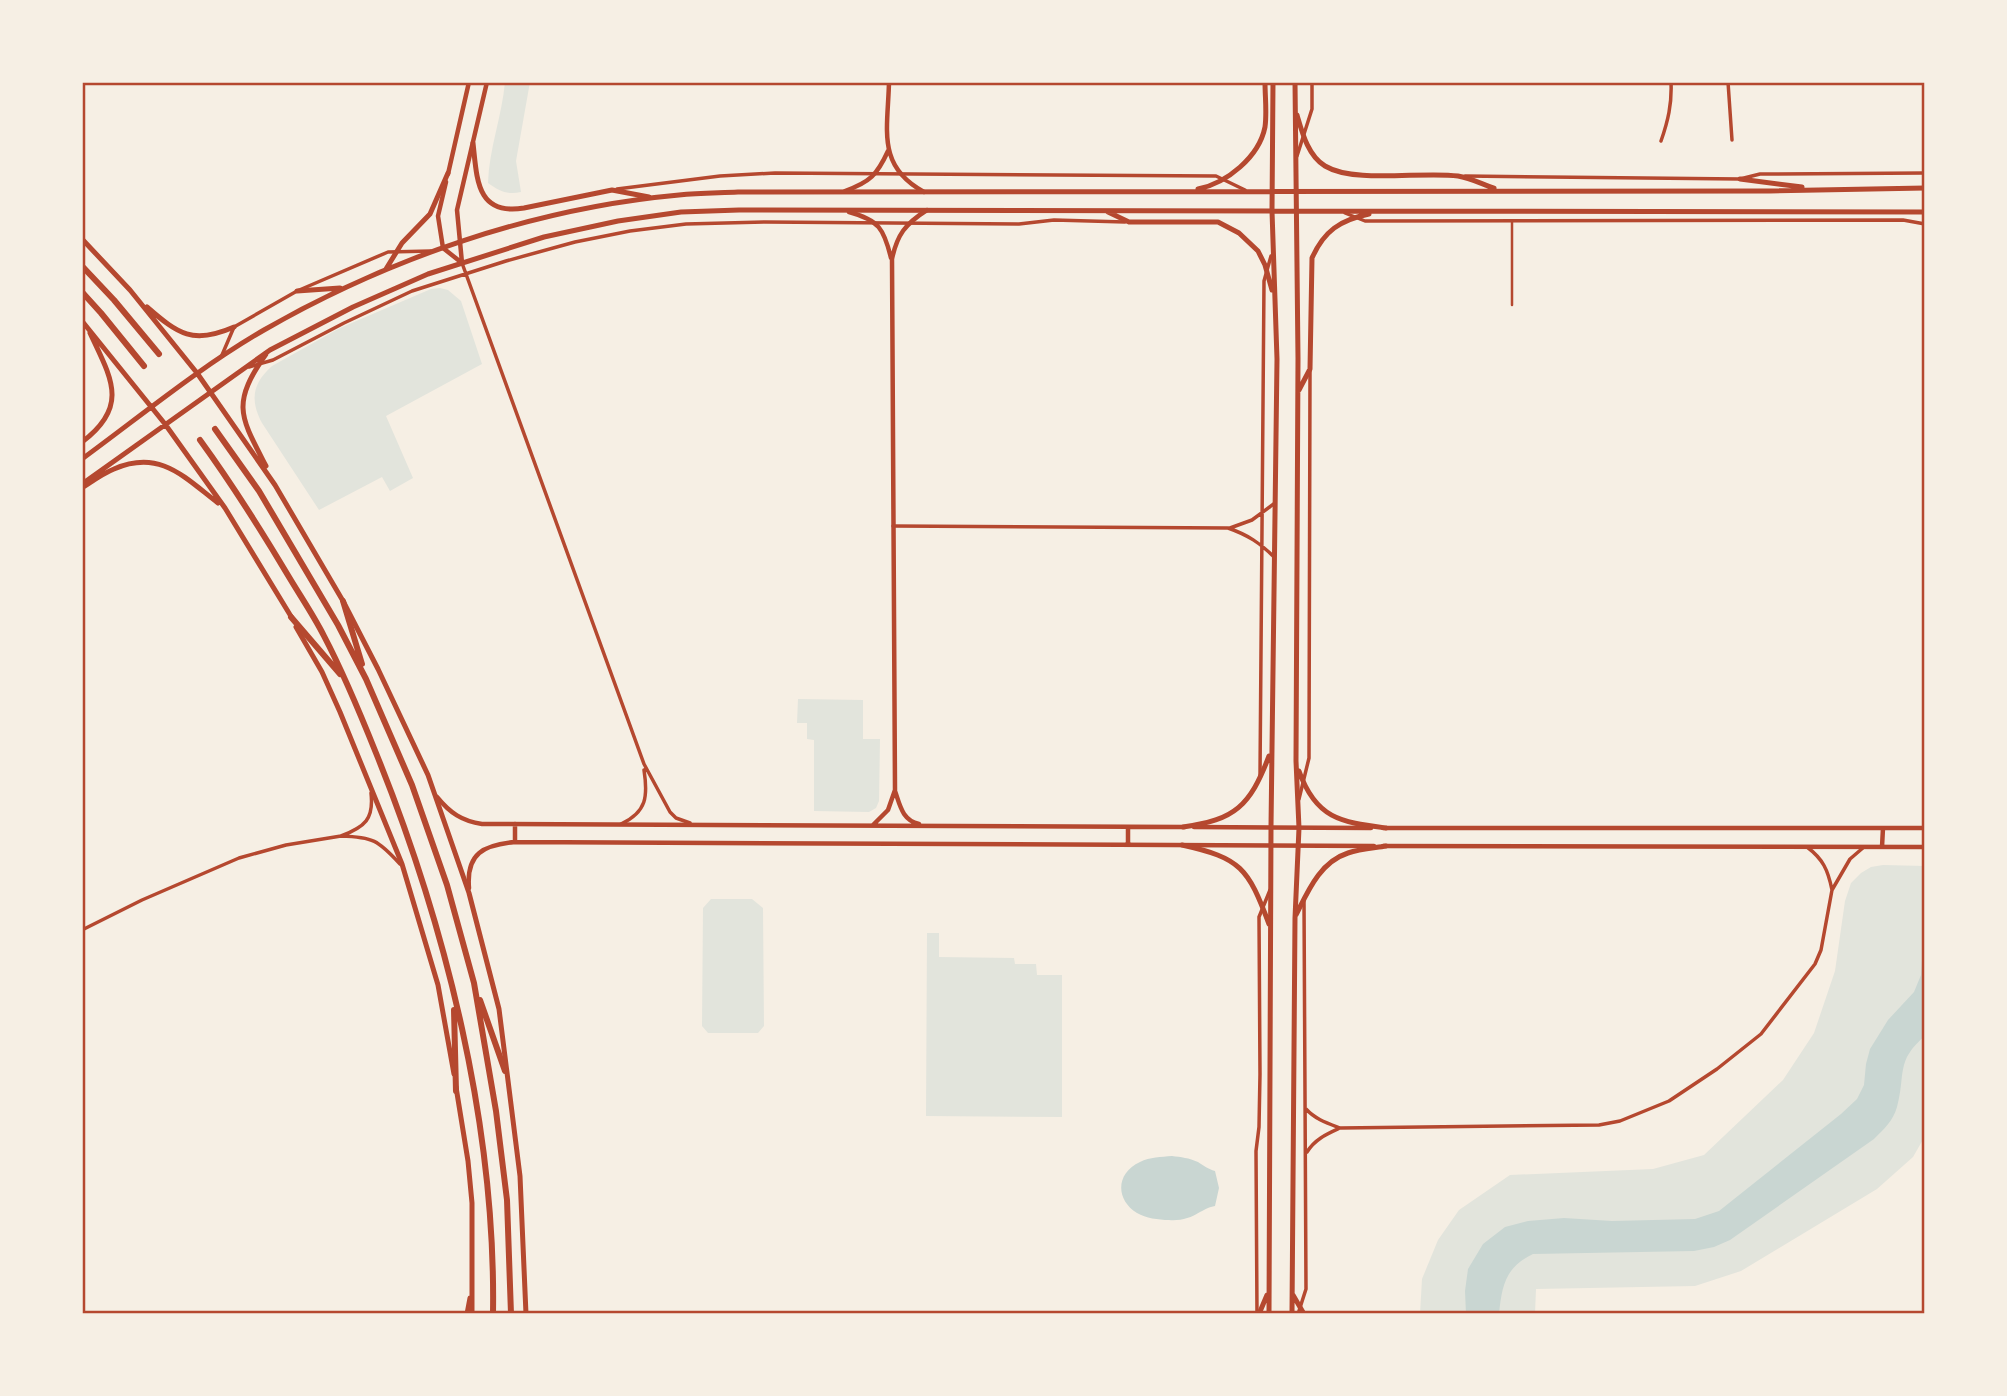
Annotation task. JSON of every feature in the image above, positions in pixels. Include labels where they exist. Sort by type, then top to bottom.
[{"type":"highway","points":[[82,265],[159,354]]},
{"type":"highway","points":[[82,292],[144,366]]},
{"type":"highway","points":[[215,429],[272,513],[338,625],[366,679],[412,785],[447,885],[474,983],[506,1071]]},
{"type":"highway","points":[[200,440],[241,498],[323,633],[393,795],[426,891],[453,990],[478,1111],[490,1201],[493,1314]]},
{"type":"highway","points":[[343,601],[366,679]]},
{"type":"highway","points":[[291,617],[346,681]]},
{"type":"highway","points":[[474,983],[508,1200],[511,1314]]},
{"type":"highway","points":[[453,990],[457,1091]]},
{"type":"main road","points":[[1182,191],[1207,187],[1222,179],[1244,163],[1261,142],[1265,124],[1265,82]]},
{"type":"main road","points":[[1269,1314],[1270,888],[1277,359],[1272,211],[1273,82]]},
{"type":"main road","points":[[1292,1314],[1295,918],[1299,828],[1296,761],[1295,82]]},
{"type":"main road","points":[[1295,108],[1304,136],[1317,160],[1325,167],[1345,174],[1459,176],[1500,191]]},
{"type":"main road","points":[[473,143],[477,183],[482,194],[489,202],[503,208],[514,210],[612,190],[655,198]]},
{"type":"main road","points":[[386,269],[402,243],[430,214],[448,173]]},
{"type":"main road","points":[[1740,179],[1815,189]]},
{"type":"main road","points":[[82,459],[220,357],[343,287],[461,242],[538,219],[613,204],[738,192],[1770,191],[1925,188]]},
{"type":"main road","points":[[82,486],[270,350],[353,307],[428,274],[544,237],[618,220],[681,212],[739,209],[1925,212]]},
{"type":"main road","points":[[1105,210],[1129,222],[1218,222],[1239,233],[1258,251],[1275,297]]},
{"type":"main road","points":[[1297,393],[1310,369],[1312,258],[1319,243],[1330,231],[1354,217],[1382,211]]},
{"type":"main road","points":[[82,239],[136,297],[197,373],[275,485],[343,601],[428,775],[470,893],[499,1009],[520,1176],[526,1312]]},
{"type":"main road","points":[[297,291],[343,287]]},
{"type":"main road","points":[[136,297],[171,328],[186,334],[210,335],[234,327]]},
{"type":"main road","points":[[84,322],[165,424],[225,508],[291,617],[322,672],[402,867],[438,985],[468,1161],[472,1203],[473,1284],[469,1314]]},
{"type":"main road","points":[[82,442],[102,426],[108,415],[112,387],[109,373],[84,322]]},
{"type":"main road","points":[[270,350],[243,398],[243,413],[247,428],[275,485]]},
{"type":"main road","points":[[82,486],[114,468],[139,462],[156,463],[173,469],[225,508]]},
{"type":"main road","points":[[1182,827],[1218,821],[1233,813],[1260,777],[1272,750]]},
{"type":"main road","points":[[1296,761],[1303,782],[1321,809],[1334,818],[1352,824],[1386,828]]},
{"type":"main road","points":[[1182,845],[1210,851],[1237,866],[1257,891],[1270,928]]},
{"type":"main road","points":[[1295,918],[1317,876],[1331,862],[1347,853],[1386,846]]},
{"type":"main road","points":[[1258,1314],[1269,1292]]},
{"type":"main road","points":[[1293,1294],[1301,1312]]},
{"type":"street","points":[[462,264],[443,248],[438,216],[469,82]]},
{"type":"street","points":[[487,82],[457,209],[462,264],[644,764],[670,812],[676,818],[694,825]]},
{"type":"street","points":[[889,82],[888,150],[899,174],[909,184],[925,192]]},
{"type":"street","points":[[1295,161],[1312,109],[1312,82]]},
{"type":"street","points":[[1661,141],[1672,102],[1671,82]]},
{"type":"street","points":[[1728,82],[1732,140]]},
{"type":"street","points":[[843,192],[862,185],[876,174],[888,150]]},
{"type":"street","points":[[612,190],[720,176],[775,173],[1216,176],[1247,191]]},
{"type":"street","points":[[1459,176],[1740,179],[1760,174],[1925,173]]},
{"type":"street","points":[[843,210],[876,222],[887,241],[892,259]]},
{"type":"street","points":[[926,826],[913,823],[905,816],[895,790],[892,259],[896,241],[910,223],[928,210]]},
{"type":"street","points":[[1339,211],[1364,221],[1903,220],[1925,224]]},
{"type":"street","points":[[1511,221],[1511,305]]},
{"type":"street","points":[[240,370],[273,360],[412,291],[575,242],[630,231],[685,224],[765,222],[1129,222]]},
{"type":"street","points":[[220,357],[234,327],[297,291],[388,252],[433,251]]},
{"type":"street","points":[[1260,777],[1264,281],[1273,251]]},
{"type":"street","points":[[1299,801],[1309,758],[1310,369]]},
{"type":"street","points":[[1228,528],[1252,520],[1275,502]]},
{"type":"street","points":[[893,526],[1228,528],[1246,534],[1274,557]]},
{"type":"street","points":[[620,824],[638,813],[646,797],[644,764]]},
{"type":"street","points":[[82,930],[142,900],[239,858],[354,831],[365,823],[372,811],[370,787]]},
{"type":"street","points":[[872,825],[888,810],[895,790]]},
{"type":"street","points":[[434,793],[451,813],[469,822],[515,824],[1925,828]]},
{"type":"street","points":[[515,824],[515,842]]},
{"type":"street","points":[[1128,827],[1128,845]]},
{"type":"street","points":[[1882,847],[1883,828]]},
{"type":"street","points":[[341,836],[370,839],[383,845],[402,867]]},
{"type":"street","points":[[470,893],[469,868],[473,859],[480,852],[497,844],[515,842],[1925,848]]},
{"type":"street","points":[[1807,847],[1825,863],[1832,890]]},
{"type":"street","points":[[1305,1108],[1311,1115],[1340,1128],[1599,1125],[1620,1121],[1669,1101],[1717,1069],[1761,1034],[1784,1006],[1815,964],[1821,950],[1832,890],[1850,859],[1864,847]]},
{"type":"street","points":[[1258,1314],[1256,1151],[1260,1074],[1259,917],[1270,888]]},
{"type":"street","points":[[1301,1312],[1306,1289],[1304,899]]},
{"type":"street","points":[[1306,1154],[1312,1143],[1340,1128]]},
{"type":"shaded area","points":[[505,82],[530,82],[516,161],[521,192],[516,193],[503,192],[488,183]]},
{"type":"shaded area","points":[[431,289],[448,290],[461,301],[482,364],[386,416],[413,478],[390,491],[382,477],[319,510],[258,415],[255,393],[260,379],[272,366],[340,328]]},
{"type":"shaded area","points":[[798,699],[863,700],[863,739],[880,739],[879,801],[876,808],[869,812],[814,811],[814,740],[807,739],[807,723],[797,723]]},
{"type":"shaded area","points":[[1925,866],[1925,1136],[1913,1157],[1877,1189],[1741,1271],[1695,1286],[1536,1289],[1535,1314],[1420,1314],[1422,1279],[1438,1240],[1459,1210],[1510,1175],[1653,1169],[1704,1155],[1783,1080],[1814,1033],[1835,971],[1845,901],[1851,883],[1871,867]]},
{"type":"shaded area","points":[[711,899],[752,899],[763,908],[764,1026],[758,1033],[708,1033],[702,1026],[703,908]]},
{"type":"shaded area","points":[[927,933],[939,933],[939,957],[1014,958],[1015,964],[1036,964],[1037,975],[1062,975],[1062,1117],[926,1116]]},
{"type":"shaded area","points":[[1925,943],[1925,1036],[1905,1061],[1897,1107],[1888,1124],[1874,1139],[1730,1240],[1714,1247],[1694,1251],[1533,1254],[1516,1265],[1507,1278],[1499,1314],[1466,1314],[1468,1269],[1483,1244],[1505,1227],[1528,1221],[1564,1218],[1612,1221],[1695,1219],[1719,1211],[1841,1114],[1857,1099],[1864,1085],[1870,1049],[1888,1020],[1914,992],[1921,975]]},
{"type":"shaded area","points":[[1172,1156],[1195,1161],[1215,1171],[1219,1188],[1215,1206],[1177,1220],[1156,1219],[1137,1213],[1122,1194],[1121,1186],[1126,1173],[1144,1160]]}]
